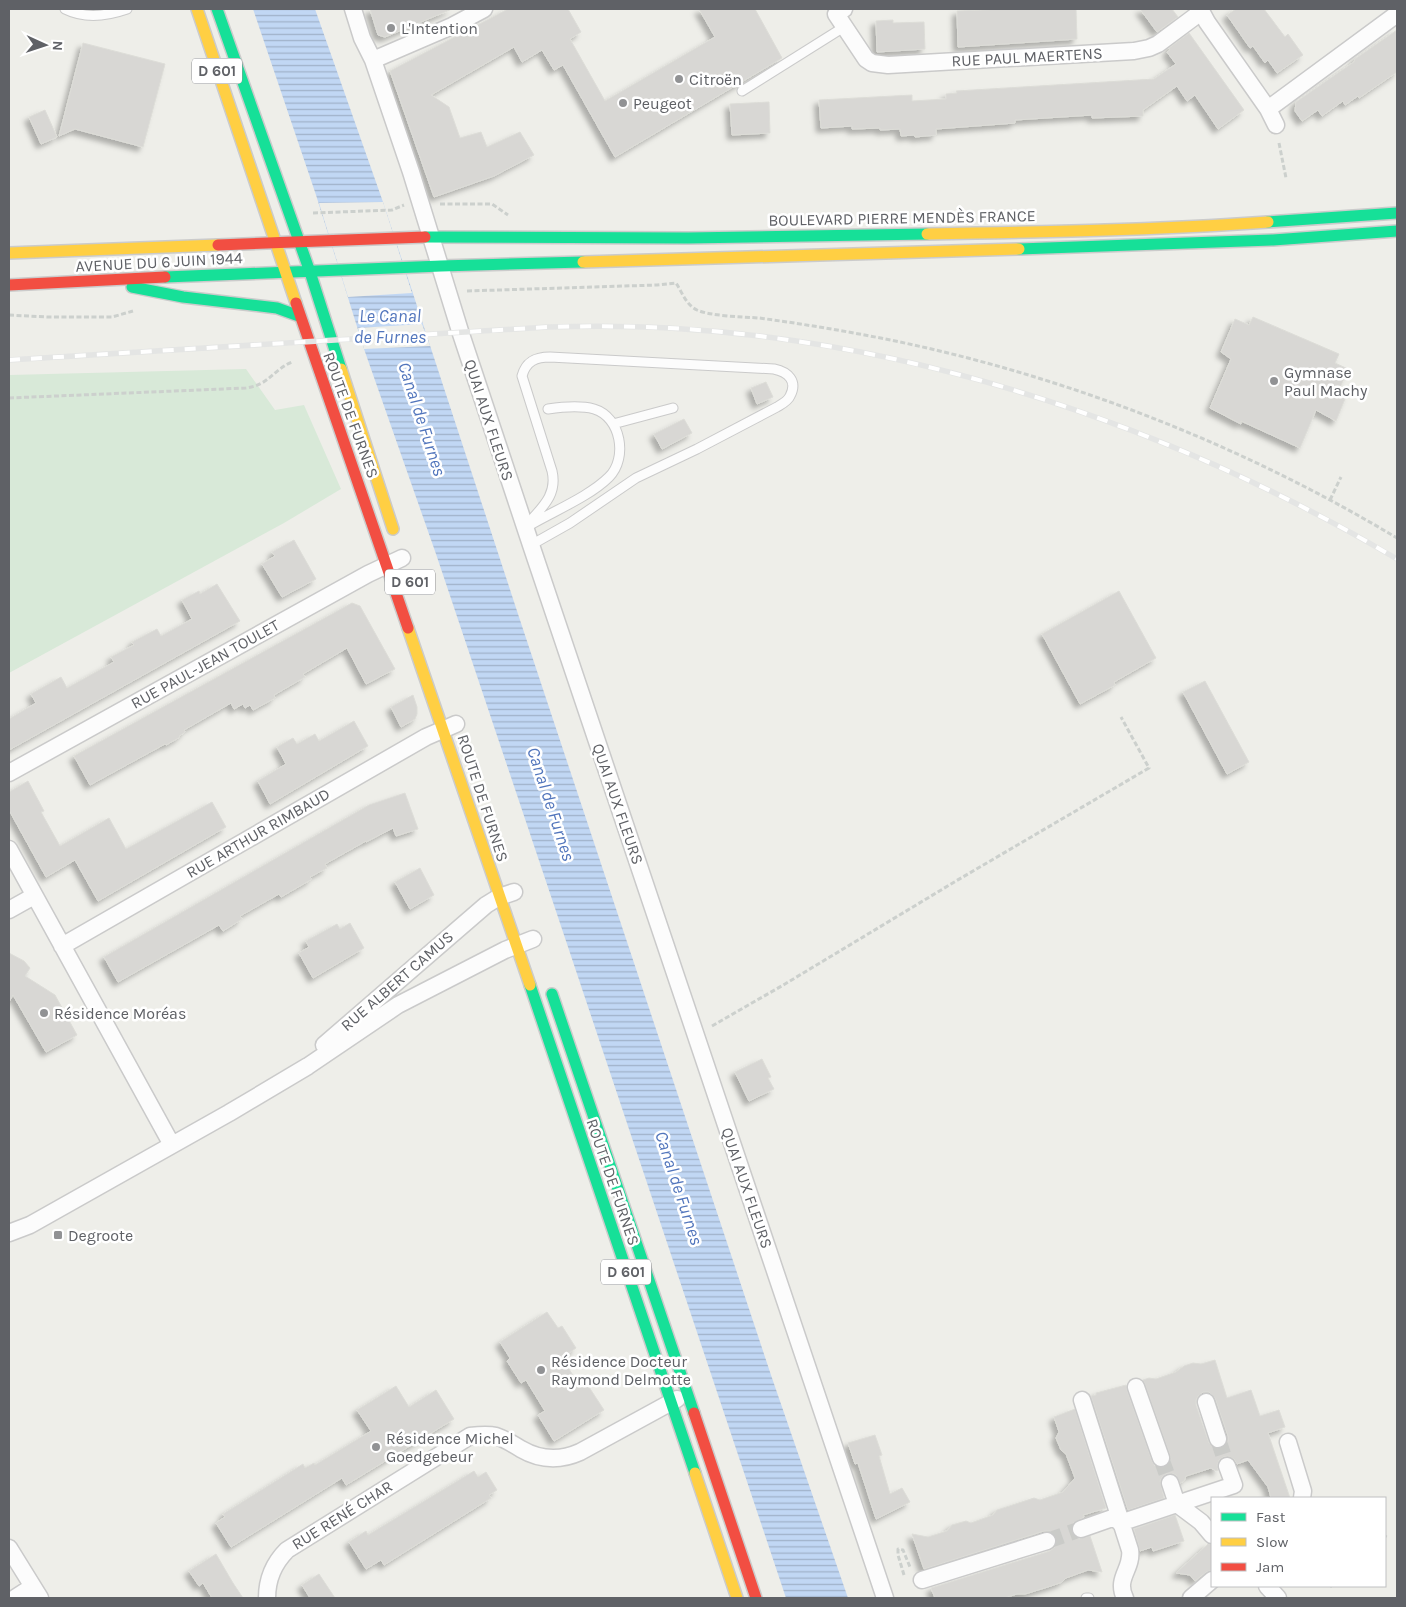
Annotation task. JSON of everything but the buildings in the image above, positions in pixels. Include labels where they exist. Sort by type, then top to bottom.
[{"type":"main road","name":"ROUTE DE FURNES","points":[[197,9],[274,243],[386,565],[453,725],[510,894],[516,946],[737,1598]]},
{"type":"main road","name":"ROUTE DE FURNES","points":[[217,9],[310,272],[400,553]]},
{"type":"main road","name":"BOULEVARD PIERRE MENDÈS FRANCE","points":[[299,241],[432,237],[688,238],[1037,232],[1224,225],[1397,213]]},
{"type":"main road","points":[[441,266],[1140,246],[1273,240],[1397,231]]},
{"type":"main road","name":"AVENUE DU 6 JUIN 1944","points":[[9,253],[299,241]]},
{"type":"main road","name":"AVENUE DU 6 JUIN 1944","points":[[9,285],[441,266]]},
{"type":"main road","points":[[101,281],[183,297],[277,308],[299,316]]},
{"type":"main road","name":"ROUTE DE FURNES","points":[[549,986],[756,1598]]},
{"type":"street","name":"QUAI AUX FLEURS","points":[[353,9],[362,38],[373,60],[432,237],[460,332],[531,545],[886,1598]]},
{"type":"street","points":[[373,60],[452,26],[484,9]]},
{"type":"street","points":[[1201,10],[1268,108],[1276,125]]},
{"type":"street","name":"RUE PAUL MAERTENS","points":[[844,23],[866,59],[872,63],[888,65],[1134,51],[1158,44],[1201,10]]},
{"type":"street","points":[[1268,108],[1397,14]]},
{"type":"street","name":"RUE PAUL-JEAN TOULET","points":[[9,772],[386,565],[400,553]]},
{"type":"street","name":"RUE ARTHUR RIMBAUD","points":[[62,946],[426,737],[453,725]]},
{"type":"street","points":[[9,850],[172,1145]]},
{"type":"street","name":"RUE ALBERT CAMUS","points":[[286,1079],[486,905],[510,894]]},
{"type":"street","points":[[9,910],[34,896]]},
{"type":"street","name":"RUE ALBERT CAMUS","points":[[9,1233],[25,1228],[60,1209],[322,1058],[398,1005],[533,939]]},
{"type":"street","name":"RUE ALBERT CAMUS","points":[[9,1222],[49,1214]]},
{"type":"street","points":[[1136,1387],[1161,1458]]},
{"type":"street","name":"RUE RENÉ CHAR","points":[[267,1598],[268,1580],[271,1571],[287,1550],[470,1436],[497,1436],[534,1455],[565,1458],[580,1452],[670,1401],[688,1394]]},
{"type":"street","points":[[1082,1400],[1130,1550],[1131,1558],[1121,1582],[1124,1598]]},
{"type":"street","points":[[1206,1402],[1218,1439]]},
{"type":"street","points":[[1288,1442],[1303,1491],[1302,1497]]},
{"type":"street","points":[[1081,1529],[1178,1504],[1234,1485],[1227,1466]]},
{"type":"street","points":[[1170,1483],[1178,1504],[1201,1522],[1211,1534]]},
{"type":"street","points":[[922,1580],[1047,1540]]},
{"type":"street","points":[[9,1548],[36,1592],[15,1598]]},
{"type":"street","points":[[1191,1598],[1211,1581]]},
{"type":"street","points":[[1268,1587],[1278,1598]]},
{"type":"lane","points":[[65,9],[73,13],[91,16],[110,14],[127,9]]},
{"type":"lane","points":[[742,91],[844,23]]},
{"type":"lane","points":[[525,527],[547,501],[553,488],[554,479],[522,376],[528,362],[534,359],[550,357],[656,361],[774,369],[787,373],[790,377],[792,383],[790,396],[777,407],[697,449],[642,474],[570,523],[531,545]]},
{"type":"lane","points":[[525,527],[587,493],[609,477],[615,469],[619,454],[618,436],[608,417],[595,409],[568,407],[548,409]]},
{"type":"lane","points":[[613,424],[673,408]]},
{"type":"path","points":[[1276,125],[1286,178]]},
{"type":"path","points":[[321,214],[392,210],[407,204]]},
{"type":"path","points":[[449,292],[676,283],[690,306],[703,312],[786,322],[872,337],[954,355],[1048,382],[1194,436],[1264,467],[1330,500],[1397,538]]},
{"type":"path","points":[[9,315],[112,317],[135,310]]},
{"type":"path","points":[[9,398],[253,387],[266,382],[290,363],[312,354]]},
{"type":"path","points":[[1330,500],[1341,476]]},
{"type":"path","points":[[696,1035],[1149,768],[1121,717]]},
{"type":"green space","points":[[246,369],[275,410],[304,405],[341,489],[284,523],[9,673],[9,375]]},
{"type":"water","name":"Le Canal de Furnes","points":[[253,9],[315,9],[383,202],[772,1378],[848,1598],[786,1598],[436,554],[364,349],[316,195]]},
{"type":"pier","points":[[383,202],[412,293],[348,297],[319,203]]},
{"type":"pier","points":[[422,324],[430,346],[364,349],[358,328]]},
{"type":"tunnel","points":[[1218,1439],[1227,1466]]},
{"type":"tunnel","points":[[1161,1458],[1170,1483]]},
{"type":"tunnel","points":[[1047,1541],[1081,1529]]},
{"type":"railway","points":[[9,360],[548,327],[609,326],[669,328],[764,337],[859,352],[953,373],[1046,400],[1138,433],[1227,470],[1314,513],[1397,559]]},
{"type":"traffic: fast","points":[[217,9],[310,272],[341,369]]},
{"type":"traffic: fast","points":[[1268,222],[1397,213]]},
{"type":"traffic: fast","points":[[1019,249],[1273,240],[1397,231]]},
{"type":"traffic: fast","points":[[425,237],[688,238],[927,234]]},
{"type":"traffic: fast","points":[[165,277],[583,262]]},
{"type":"traffic: fast","points":[[132,287],[183,297],[277,308],[299,316]]},
{"type":"traffic: fast","points":[[530,985],[695,1473]]},
{"type":"traffic: fast","points":[[552,994],[694,1413]]},
{"type":"traffic: slow","points":[[197,9],[296,303]]},
{"type":"traffic: slow","points":[[927,234],[1141,229],[1268,222]]},
{"type":"traffic: slow","points":[[9,253],[218,245]]},
{"type":"traffic: slow","points":[[583,262],[1019,249]]},
{"type":"traffic: slow","points":[[341,369],[393,529]]},
{"type":"traffic: slow","points":[[408,628],[530,985]]},
{"type":"traffic: slow","points":[[695,1473],[737,1598]]},
{"type":"traffic: jam","points":[[218,245],[425,237]]},
{"type":"traffic: jam","points":[[9,285],[165,277]]},
{"type":"traffic: jam","points":[[296,303],[408,628]]},
{"type":"traffic: jam","points":[[694,1413],[756,1598]]},
{"type":"place","name":"L'Intention","points":[[391,28]]},
{"type":"place","name":"Citroën","points":[[679,79]]},
{"type":"place","name":"Peugeot","points":[[623,103]]},
{"type":"place","name":"Gymnase Paul Machy","points":[[1274,381]]},
{"type":"place","name":"Résidence Moréas","points":[[44,1013]]},
{"type":"place","name":"Degroote","points":[[58,1235]]},
{"type":"place","name":"Résidence Docteur Raymond Delmotte","points":[[541,1370]]},
{"type":"place","name":"Résidence Michel Goedgebeur","points":[[376,1447]]},
{"type":"water label","name":"Canal de Furnes","points":[[422,419]]},
{"type":"water label","name":"Canal de Furnes","points":[[551,804]]},
{"type":"water label","name":"Canal de Furnes","points":[[679,1188]]}]
